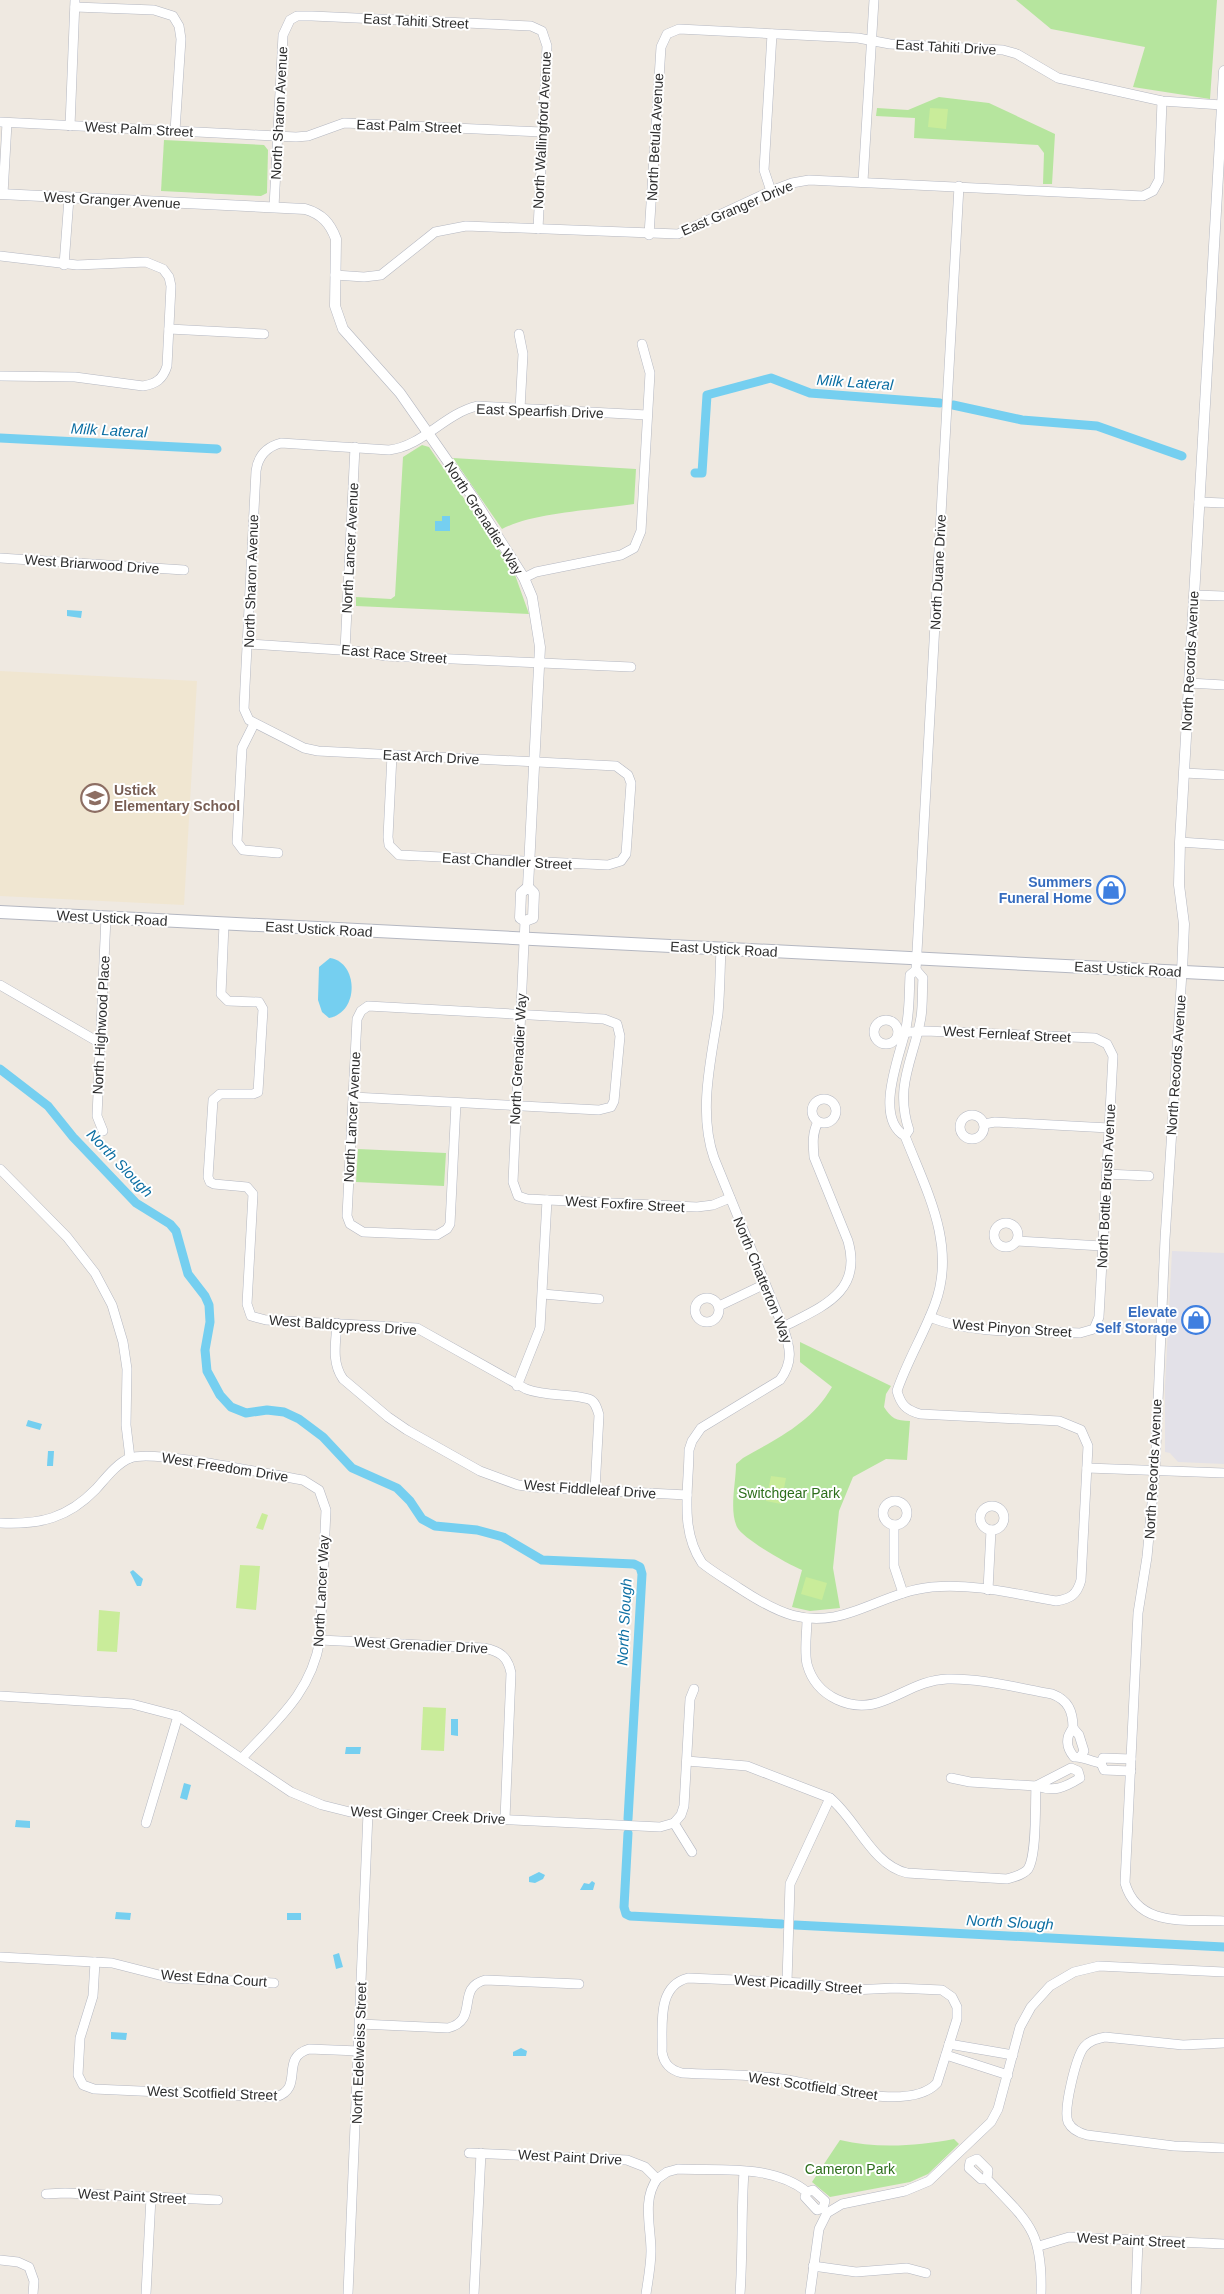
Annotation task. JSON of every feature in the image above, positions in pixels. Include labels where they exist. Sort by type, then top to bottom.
[{"type":"main road","name":"West Ustick Road","points":[[0,912],[224,924]]},
{"type":"main road","name":"East Ustick Road","points":[[224,924],[721,948],[916,964],[1224,974]]},
{"type":"street","points":[[863,181],[874,0]]},
{"type":"street","points":[[70,126],[75,3],[154,10],[173,16],[179,26],[180,39],[175,131]]},
{"type":"street","name":"East Tahiti Street","points":[[290,20],[297,16],[312,16],[531,26],[542,32]]},
{"type":"street","name":"North Sharon Avenue","points":[[274,208],[283,35],[290,20]]},
{"type":"street","name":"East Tahiti Drive","points":[[663,39],[667,34],[679,29],[1003,50],[1017,54],[1058,78],[1162,100],[1222,105]]},
{"type":"street","name":"North Wallingford Avenue","points":[[538,229],[547,46],[542,32]]},
{"type":"street","points":[[771,191],[764,170],[772,34]]},
{"type":"street","name":"North Betula Avenue","points":[[649,235],[663,39]]},
{"type":"street","name":"North Records Avenue","points":[[1224,71],[1180,842],[1179,885],[1184,924],[1172,1105],[1155,1471],[1147,1557],[1138,1613],[1125,1883],[1128,1894],[1136,1906],[1156,1917],[1224,1921]]},
{"type":"street","name":"East Granger Drive","points":[[336,275],[364,277],[381,274],[436,232],[466,226],[649,235],[678,234],[692,230],[771,191],[792,183],[809,180],[863,181],[1142,196],[1153,191],[1159,180],[1162,100]]},
{"type":"street","points":[[2,194],[4,123]]},
{"type":"street","name":"West Palm Street","points":[[4,123],[278,136]]},
{"type":"street","name":"East Palm Street","points":[[278,136],[308,136],[344,123],[542,132]]},
{"type":"street","name":"North Duane Drive","points":[[916,964],[959,186]]},
{"type":"street","name":"West Granger Avenue","points":[[2,194],[305,209],[324,218]]},
{"type":"street","points":[[64,265],[69,198]]},
{"type":"street","name":"North Grenadier Way","points":[[324,218],[333,229],[336,239],[335,306],[343,329],[400,394],[496,530],[524,578],[532,597],[538,629],[540,662],[528,887],[534,893],[533,918],[525,921],[512,1182],[518,1196]]},
{"type":"street","points":[[0,256],[64,265],[146,262],[163,269],[169,277],[171,286],[167,366],[159,380],[143,386],[75,377],[0,376]]},
{"type":"street","points":[[169,329],[264,334]]},
{"type":"street","points":[[519,334],[523,354],[520,409]]},
{"type":"street","points":[[524,578],[536,572],[621,555],[634,548],[641,531],[650,373],[642,344]]},
{"type":"street","name":"East Spearfish Drive","points":[[266,450],[281,443],[395,449],[411,444],[462,410],[477,406],[647,415]]},
{"type":"street","name":"North Lancer Avenue","points":[[345,650],[356,446]]},
{"type":"street","name":"North Sharon Avenue","points":[[246,715],[256,471],[257,462],[266,450]]},
{"type":"street","points":[[1199,502],[1224,503]]},
{"type":"street","name":"West Briarwood Drive","points":[[0,558],[184,570]]},
{"type":"street","points":[[1194,595],[1224,596]]},
{"type":"street","name":"East Race Street","points":[[248,644],[345,650],[386,656],[631,667]]},
{"type":"street","points":[[1189,683],[1224,686]]},
{"type":"street","name":"East Arch Drive","points":[[246,715],[254,724],[304,748],[392,755],[616,766],[625,771],[630,778],[631,792],[628,847],[621,861]]},
{"type":"street","points":[[254,724],[242,748],[238,846],[243,850],[278,853]]},
{"type":"street","name":"East Chandler Street","points":[[392,755],[388,837],[389,845],[393,851],[408,856],[529,862],[608,865],[621,861]]},
{"type":"street","points":[[1184,772],[1224,775]]},
{"type":"street","points":[[1180,842],[1224,845]]},
{"type":"street","name":"North Highwood Place","points":[[103,1131],[97,1116],[106,917]]},
{"type":"street","name":"West Baldcypress Drive","points":[[224,924],[221,994],[228,1000],[259,1002],[263,1009],[259,1087],[258,1092],[253,1094],[224,1093],[216,1096],[213,1100],[208,1177],[210,1182],[214,1184],[247,1187],[253,1194],[247,1304],[251,1316],[266,1320],[417,1328],[517,1386],[544,1395],[590,1399],[597,1406],[599,1415],[595,1490]]},
{"type":"street","name":"North Chatterton Way","points":[[721,948],[718,1011],[710,1054],[707,1128],[714,1158],[783,1327],[790,1348],[790,1358],[786,1372],[773,1385],[701,1428],[692,1440],[689,1450],[687,1523],[697,1555],[702,1562],[771,1609],[807,1619]]},
{"type":"street","points":[[906,1136],[909,1130],[903,1109],[904,1081],[921,1016],[923,978],[916,964]]},
{"type":"street","points":[[916,964],[910,975],[890,1098],[898,1132],[906,1136],[942,1236],[942,1277],[930,1317],[900,1380],[897,1391],[900,1402],[908,1410],[920,1414],[1059,1421],[1081,1430],[1088,1446],[1081,1580],[1073,1596],[1056,1601],[988,1590],[944,1586],[903,1593],[841,1616],[807,1619],[806,1657],[808,1666],[819,1687],[840,1702],[859,1706],[870,1705],[919,1684],[947,1679],[966,1680],[1052,1694],[1066,1703],[1073,1716],[1073,1728],[1079,1735],[1084,1751],[1084,1759],[1078,1771],[1071,1768],[1036,1786],[970,1782],[951,1778]]},
{"type":"street","points":[[0,985],[100,1043]]},
{"type":"street","name":"North Lancer Avenue","points":[[456,1103],[450,1224],[447,1229],[437,1235],[363,1232],[350,1224],[347,1216],[357,1019],[361,1011],[368,1006],[520,1014]]},
{"type":"street","points":[[353,1097],[599,1110],[611,1106],[614,1101],[620,1036],[617,1024],[604,1019],[520,1014]]},
{"type":"street","name":"West Fernleaf Street","points":[[902,1032],[1095,1038],[1107,1044]]},
{"type":"street","name":"North Bottle Brush Avenue","points":[[1094,1329],[1099,1317],[1113,1056],[1107,1044]]},
{"type":"street","points":[[783,1327],[828,1303],[841,1292],[847,1283],[852,1268],[852,1254],[848,1241],[814,1157],[814,1129],[818,1122]]},
{"type":"street","points":[[984,1124],[995,1122],[1109,1128]]},
{"type":"street","points":[[0,1169],[67,1237],[95,1273],[112,1305],[123,1342],[127,1369],[126,1425],[130,1458],[110,1473],[80,1504],[62,1515],[25,1524],[0,1523]]},
{"type":"street","points":[[1106,1174],[1149,1176]]},
{"type":"street","name":"West Foxfire Street","points":[[518,1196],[527,1199],[697,1208],[713,1205],[730,1198]]},
{"type":"street","points":[[517,1386],[540,1328],[547,1200]]},
{"type":"street","points":[[1017,1241],[1102,1246]]},
{"type":"street","points":[[718,1306],[765,1284]]},
{"type":"street","points":[[543,1294],[599,1299]]},
{"type":"street","name":"West Pinyon Street","points":[[930,1317],[945,1324],[964,1328],[1080,1333],[1094,1329]]},
{"type":"street","name":"West Fiddleleaf Drive","points":[[337,1323],[335,1360],[337,1370],[343,1379],[396,1423],[480,1471],[518,1485],[687,1495]]},
{"type":"street","name":"West Freedom Drive","points":[[130,1458],[157,1456],[303,1480],[319,1490]]},
{"type":"street","points":[[1087,1468],[1224,1473]]},
{"type":"street","name":"North Lancer Way","points":[[242,1758],[294,1701],[307,1682],[316,1660],[320,1640],[326,1510],[319,1490]]},
{"type":"street","points":[[894,1526],[894,1566],[903,1593]]},
{"type":"street","points":[[988,1590],[991,1530]]},
{"type":"street","name":"West Grenadier Drive","points":[[320,1640],[484,1648],[496,1650],[503,1655],[509,1663],[511,1673],[505,1819]]},
{"type":"street","points":[[692,1852],[674,1823],[681,1815],[684,1806],[690,1699],[694,1689]]},
{"type":"street","name":"West Ginger Creek Drive","points":[[0,1696],[132,1704],[178,1716],[291,1792],[322,1805],[350,1812],[660,1827],[674,1823]]},
{"type":"street","points":[[146,1824],[178,1716]]},
{"type":"street","points":[[1101,1763],[1103,1758],[1131,1759]]},
{"type":"street","points":[[1084,1759],[1101,1763]]},
{"type":"street","points":[[687,1761],[747,1766],[830,1798],[840,1806],[883,1862],[896,1871],[907,1873],[1007,1879],[1018,1876],[1028,1870],[1032,1856],[1036,1786]]},
{"type":"street","points":[[1101,1763],[1104,1770],[1131,1771]]},
{"type":"street","points":[[787,1982],[790,1884],[830,1798]]},
{"type":"street","name":"North Edelweiss Street","points":[[348,2294],[368,1812]]},
{"type":"street","name":"West Edna Court","points":[[0,1957],[124,1964],[171,1978],[274,1983]]},
{"type":"street","name":"West Scotfield Street","points":[[95,1962],[93,1996],[80,2038],[78,2075],[83,2085],[94,2089],[276,2097],[284,2095],[289,2090],[293,2062],[302,2052],[309,2049],[359,2051]]},
{"type":"street","points":[[646,2294],[651,2252],[648,2198],[651,2187],[657,2179],[667,2172],[678,2169],[772,2174],[789,2180],[807,2192],[805,2198],[817,2210],[825,2210],[842,2204],[919,2186],[938,2175],[991,2122],[998,2109],[1020,2027],[1031,2007],[1050,1986],[1074,1972],[1099,1966],[1224,1972]]},
{"type":"street","name":"West Picadilly Street","points":[[668,2066],[662,2052],[664,2000],[667,1991],[673,1984],[688,1978],[787,1982],[846,1989],[895,1988],[942,1990],[952,1997],[957,2007],[957,2019],[950,2044]]},
{"type":"street","points":[[360,2024],[448,2028],[456,2026],[465,2017],[469,1991],[479,1982],[485,1980],[579,1984]]},
{"type":"street","points":[[1224,2043],[1183,2045],[1105,2037],[1094,2039],[1085,2045],[1080,2054],[1066,2108],[1068,2122],[1076,2131],[1087,2135],[1174,2146],[1224,2148]]},
{"type":"street","points":[[1008,2075],[946,2055],[950,2044],[1013,2055]]},
{"type":"street","name":"West Scotfield Street","points":[[668,2066],[682,2073],[781,2079],[868,2095],[921,2094],[930,2090],[937,2083],[946,2055]]},
{"type":"street","name":"West Paint Drive","points":[[469,2153],[627,2160],[645,2167],[657,2179]]},
{"type":"street","points":[[474,2294],[481,2153]]},
{"type":"street","points":[[961,2153],[970,2162],[977,2159],[988,2170],[987,2179],[1024,2218],[1038,2246],[1041,2258],[1041,2294]]},
{"type":"street","points":[[740,2294],[743,2259],[741,2213],[744,2172]]},
{"type":"street","name":"West Paint Street","points":[[46,2194],[65,2193],[218,2200]]},
{"type":"street","points":[[146,2294],[151,2197]]},
{"type":"street","points":[[810,2294],[819,2229],[825,2210]]},
{"type":"street","name":"West Paint Street","points":[[1038,2246],[1069,2237],[1224,2244]]},
{"type":"street","points":[[1136,2294],[1138,2240]]},
{"type":"street","points":[[0,2260],[18,2262],[29,2267],[34,2281],[33,2294]]},
{"type":"street","points":[[813,2266],[868,2273],[908,2268],[926,2273]]},
{"type":"shaded area","name":"Ustick Elementary School","points":[[0,671],[197,681],[184,905],[0,896]]},
{"type":"shaded area","name":"Elevate Self Storage","points":[[1172,1251],[1224,1253],[1224,1464],[1178,1462],[1170,1453],[1165,1452],[1165,1387]]},
{"type":"green space","points":[[1016,0],[1217,0],[1210,99],[1133,87],[1145,47],[1051,29]]},
{"type":"green space","points":[[939,97],[989,103],[1055,134],[1052,184],[1043,184],[1044,153],[1038,145],[914,138],[915,118],[876,116],[877,108],[908,110]]},
{"type":"green space","points":[[930,108],[948,109],[946,129],[928,127]]},
{"type":"green space","points":[[164,140],[264,145],[268,150],[267,193],[261,196],[161,191]]},
{"type":"green space","points":[[422,445],[429,447],[514,572],[529,614],[356,606],[356,597],[391,599],[395,596],[403,457]]},
{"type":"green space","points":[[453,458],[636,469],[634,504],[548,515],[515,523],[502,529]]},
{"type":"green space","points":[[358,1149],[446,1153],[444,1186],[356,1182]]},
{"type":"green space","name":"Switchgear Park","points":[[800,1342],[891,1386],[886,1394],[884,1407],[894,1418],[910,1421],[907,1460],[886,1459],[853,1477],[839,1511],[833,1568],[840,1608],[810,1611],[792,1607],[802,1570],[766,1551],[748,1538],[737,1527],[733,1513],[736,1464],[793,1429],[824,1400],[832,1387],[800,1362]]},
{"type":"green space","points":[[771,1476],[786,1478],[781,1504],[766,1501]]},
{"type":"green space","points":[[262,1513],[268,1515],[263,1530],[256,1528]]},
{"type":"green space","points":[[240,1565],[260,1566],[256,1610],[236,1608]]},
{"type":"green space","points":[[806,1577],[827,1583],[822,1600],[801,1594]]},
{"type":"green space","points":[[99,1610],[120,1612],[117,1652],[97,1651]]},
{"type":"green space","points":[[423,1707],[446,1708],[444,1751],[421,1750]]},
{"type":"green space","name":"Cameron Park","points":[[954,2139],[959,2144],[928,2174],[910,2182],[830,2197],[812,2182],[840,2140],[868,2145],[897,2146]]},
{"type":"water","points":[[442,516],[450,516],[450,531],[435,531],[435,521],[442,521]]},
{"type":"water","points":[[67,610],[82,611],[81,618],[67,616]]},
{"type":"water","points":[[330,958],[339,961],[346,968],[352,987],[346,1007],[339,1014],[329,1018],[322,1012],[318,1000],[319,967]]},
{"type":"water","points":[[28,1420],[42,1424],[40,1430],[26,1426]]},
{"type":"water","points":[[48,1451],[54,1451],[53,1466],[47,1466]]},
{"type":"water","points":[[133,1570],[143,1579],[141,1586],[137,1586],[130,1572]]},
{"type":"water","points":[[451,1719],[458,1719],[458,1736],[451,1735]]},
{"type":"water","points":[[346,1747],[361,1747],[360,1754],[345,1754]]},
{"type":"water","points":[[184,1783],[191,1785],[187,1800],[180,1798]]},
{"type":"water","points":[[16,1820],[30,1821],[30,1828],[15,1827]]},
{"type":"water","points":[[539,1872],[545,1875],[543,1879],[535,1883],[529,1882],[529,1877]]},
{"type":"water","points":[[592,1881],[595,1883],[593,1890],[580,1890],[584,1883],[589,1884]]},
{"type":"water","points":[[116,1912],[131,1913],[130,1920],[115,1919]]},
{"type":"water","points":[[287,1913],[301,1913],[301,1920],[287,1920]]},
{"type":"water","points":[[339,1953],[343,1967],[336,1969],[333,1955]]},
{"type":"water","points":[[111,2032],[127,2033],[126,2040],[111,2039]]},
{"type":"water","points":[[521,2048],[527,2051],[526,2056],[513,2056],[513,2052]]},
{"type":"waterway","name":"Milk Lateral","points":[[695,473],[702,473],[707,395],[771,378],[810,393],[940,403]]},
{"type":"waterway","name":"Milk Lateral","points":[[953,405],[1022,420],[1097,426],[1182,456]]},
{"type":"waterway","name":"Milk Lateral","points":[[0,438],[217,449]]},
{"type":"waterway","name":"North Slough","points":[[0,1069],[48,1106],[73,1137],[136,1203],[170,1224],[176,1231],[188,1274],[205,1296],[209,1305],[210,1322],[205,1350],[207,1371],[220,1395],[231,1407],[246,1413],[267,1410],[284,1412],[299,1419],[323,1437],[352,1468],[397,1488],[410,1501],[422,1519],[435,1526],[477,1530],[503,1537],[542,1560],[634,1564],[640,1567],[642,1574],[628,1819]]},
{"type":"waterway","name":"North Slough","points":[[628,1833],[624,1907],[626,1914],[630,1916],[782,1924]]},
{"type":"waterway","name":"North Slough","points":[[795,1925],[1224,1947]]},
{"type":"place","name":"Ustick Elementary School","points":[[95,798]]},
{"type":"place","name":"Summers Funeral Home","points":[[1111,890]]},
{"type":"place","name":"Elevate Self Storage","points":[[1196,1320]]}]
